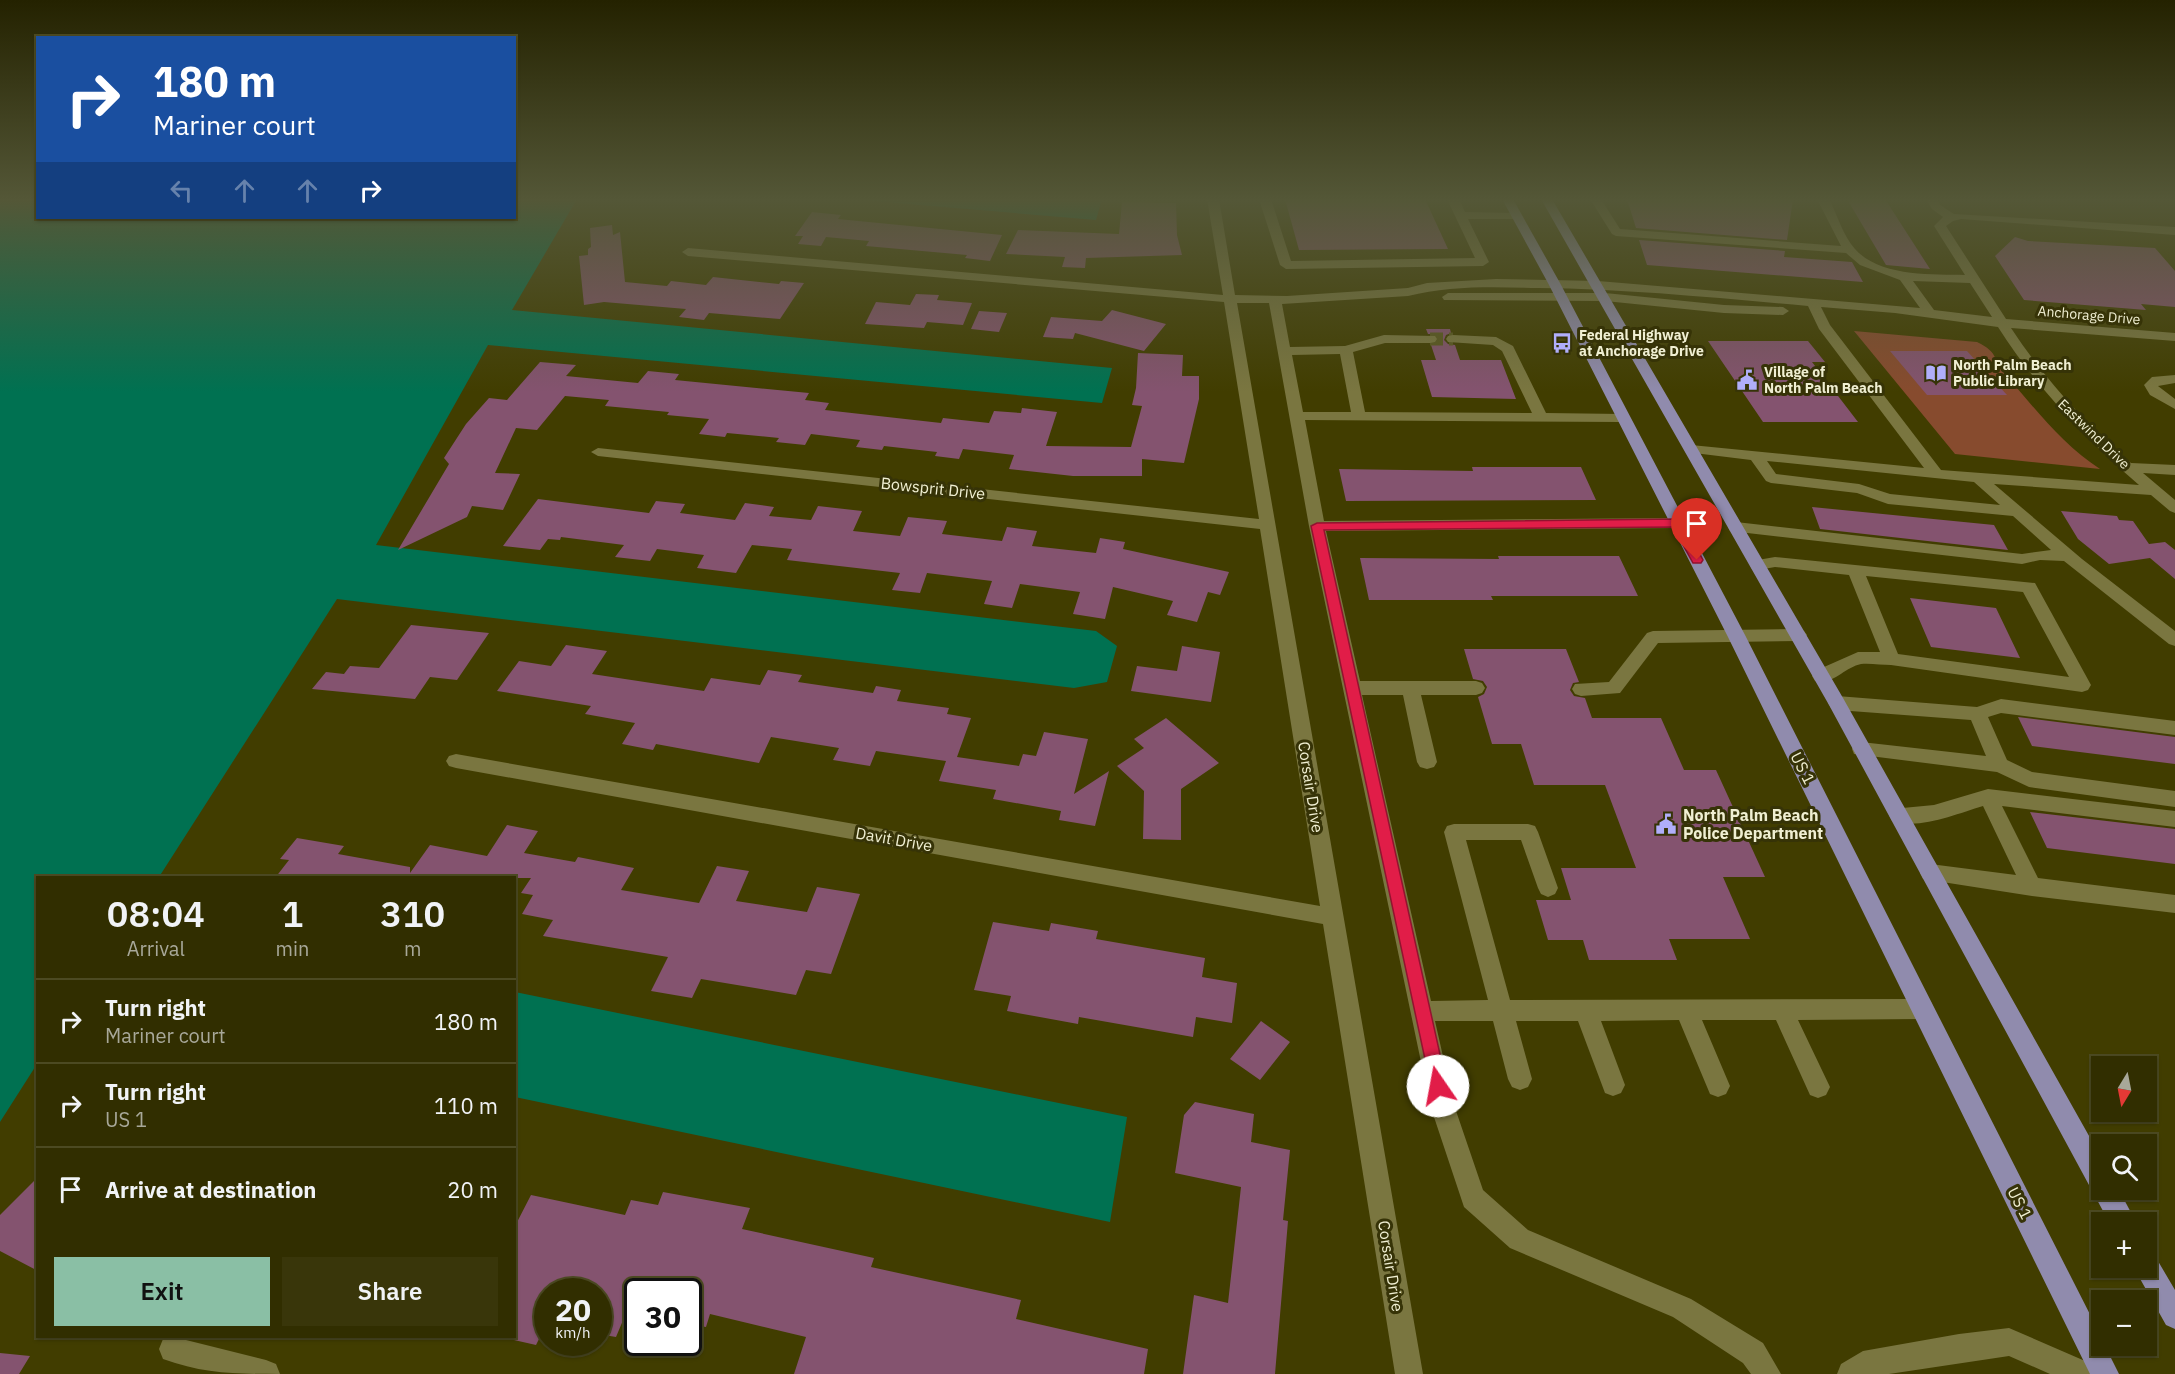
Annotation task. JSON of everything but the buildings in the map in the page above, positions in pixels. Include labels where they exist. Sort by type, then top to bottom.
[{"type":"main road","name":"US 1","points":[[1543,263],[1736,635],[2105,1374]]},
{"type":"main road","points":[[1584,263],[1837,703],[2091,1164]]},
{"type":"main road","points":[[2153,1278],[2175,1316]]},
{"type":"street","points":[[816,263],[1230,299],[1275,300],[1334,280],[1474,263]]},
{"type":"street","name":"Corsair Drive","points":[[1224,263],[1409,1374]]},
{"type":"street","points":[[1285,263],[1334,280]]},
{"type":"street","points":[[1867,263],[1904,278],[1972,279]]},
{"type":"street","name":"Eastwind Drive","points":[[1962,263],[2026,361],[2054,395],[2127,467],[2175,508]]},
{"type":"street","points":[[1904,278],[1929,312]]},
{"type":"street","name":"Anchorage Drive","points":[[1334,280],[1449,297],[1557,289],[1601,291],[1724,309],[1814,307],[1929,312],[2000,322]]},
{"type":"street","points":[[1275,300],[1317,526],[1442,1105],[1473,1198],[1520,1239],[1682,1308],[1753,1353],[1767,1374]]},
{"type":"street","points":[[1814,307],[1824,326],[1936,473]]},
{"type":"street","name":"Anchorage Drive","points":[[1814,307],[2175,337]]},
{"type":"street","points":[[1285,351],[1346,350],[1384,339],[1430,339]]},
{"type":"street","points":[[1453,339],[1496,341],[1508,349],[1541,417]]},
{"type":"street","points":[[1346,350],[1359,416]]},
{"type":"street","points":[[2175,379],[2157,380],[2151,385],[2155,392],[2175,405]]},
{"type":"street","points":[[1298,416],[1622,418]]},
{"type":"street","points":[[1691,449],[1978,478],[2155,491]]},
{"type":"street","name":"Bowsprit Drive","points":[[598,452],[1267,525]]},
{"type":"street","points":[[1755,456],[1771,478],[1859,489],[1888,499],[2018,512]]},
{"type":"street","points":[[2127,467],[2175,470]]},
{"type":"street","points":[[1978,478],[2068,556],[2175,640]]},
{"type":"street","points":[[1317,526],[1677,523]]},
{"type":"street","points":[[1736,527],[2022,559],[2040,555],[2068,556]]},
{"type":"street","points":[[1758,565],[1775,562],[2029,587],[2082,685],[1891,659],[1858,658],[1821,676]]},
{"type":"street","points":[[1855,569],[1891,659]]},
{"type":"street","points":[[1581,689],[1614,688],[1653,637],[1798,634]]},
{"type":"street","points":[[1353,688],[1476,687]]},
{"type":"street","points":[[1411,688],[1427,762]]},
{"type":"street","points":[[1837,703],[1977,714],[2001,706],[2175,728]]},
{"type":"street","points":[[1977,714],[2000,765]]},
{"type":"street","points":[[1861,749],[2000,765],[2029,779],[2175,799]]},
{"type":"street","name":"Davit Drive","points":[[456,761],[1333,917]]},
{"type":"street","points":[[1988,796],[2032,887]]},
{"type":"street","points":[[1899,815],[1934,813],[1988,796],[2175,819]]},
{"type":"street","points":[[1520,1079],[1454,832],[1528,832],[1548,888]]},
{"type":"street","points":[[1930,873],[2175,904]]},
{"type":"street","points":[[1782,1009],[1818,1087]]},
{"type":"street","points":[[1422,1011],[1923,1009]]},
{"type":"street","points":[[1686,1010],[1718,1086]]},
{"type":"street","points":[[1586,1011],[1612,1085]]},
{"type":"street","points":[[1851,1374],[1863,1365],[1959,1348],[2009,1342],[2082,1374]]},
{"type":"street","points":[[173,1349],[266,1374]]},
{"type":"shaded area","points":[[0,263],[539,263],[512,310],[1112,368],[1102,403],[488,345],[376,545],[1096,631],[1117,646],[1107,682],[1074,688],[337,599],[160,876],[36,876],[36,1066],[0,1122]]},
{"type":"shaded area","points":[[1854,331],[1977,342],[1993,353],[2002,370],[2050,426],[2100,469],[1955,454]]},
{"type":"shaded area","points":[[516,992],[1127,1117],[1110,1222],[516,1097]]},
{"type":"tunnel","points":[[1430,339],[1453,339]]},
{"type":"place","name":"Federal Highway at Anchorage Drive","points":[[1562,343]]},
{"type":"place","name":"North Palm Beach Public Library","points":[[1936,373]]},
{"type":"place","name":"Village of North Palm Beach","points":[[1747,380]]},
{"type":"place","name":"North Palm Beach Police Department","points":[[1666,824]]},
{"type":"route","points":[[1438,1086],[1317,526],[1677,523],[1697,560]]}]
